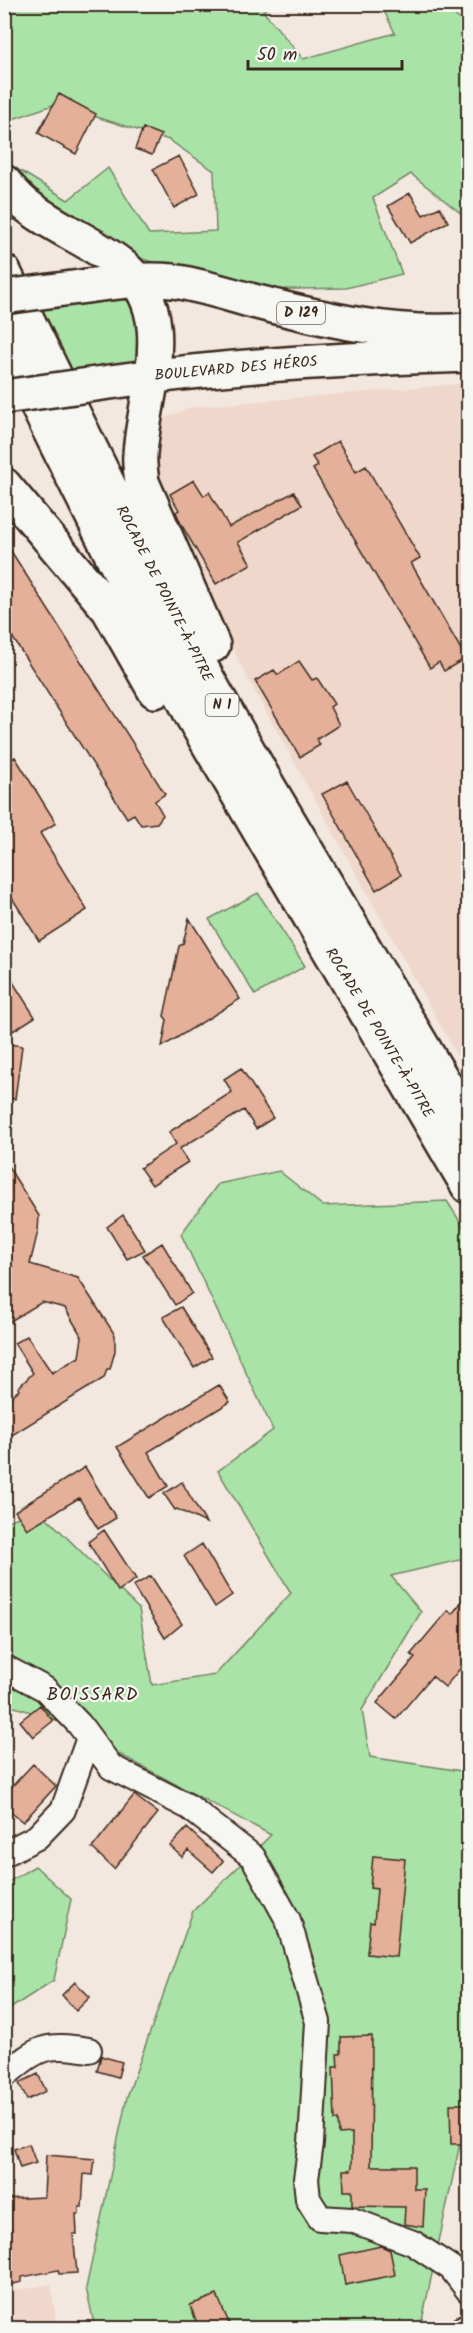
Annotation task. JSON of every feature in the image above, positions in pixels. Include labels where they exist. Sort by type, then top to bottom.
[{"type":"highway","points":[[4,182],[24,204],[122,266],[135,279],[149,302],[154,319],[155,344],[139,458],[142,482],[224,670],[254,792]]},
{"type":"highway","name":"ROCADE DE POINTE-À-PITRE","points":[[4,272],[206,676],[254,792],[468,1186]]},
{"type":"highway","name":"D 129","points":[[4,297],[135,279],[174,281],[367,327],[438,333],[468,330]]},
{"type":"highway","name":"ROCADE DE POINTE-À-PITRE","points":[[4,339],[192,716],[254,792],[468,1123]]},
{"type":"highway","name":"BOULEVARD DES HÉROS","points":[[4,397],[152,376],[365,358],[468,355]]},
{"type":"highway","points":[[4,485],[109,610],[194,758],[254,792]]},
{"type":"street","points":[[4,1667],[45,1689],[89,1738],[111,1767],[189,1807],[253,1857],[288,1920],[318,2022],[311,2143],[306,2179],[308,2199],[320,2218],[352,2220],[412,2243],[451,2268],[468,2290]]},
{"type":"street","points":[[4,1854],[37,1837],[63,1810],[89,1738]]},
{"type":"street","points":[[4,2076],[42,2048],[60,2046],[89,2050]]},
{"type":"street","points":[[463,2328],[468,2325]]},
{"type":"shaded area","points":[[468,383],[468,1075],[248,679],[156,495],[155,466],[157,428],[165,418],[191,407]]},
{"type":"shaded area","points":[[51,2284],[57,2328],[5,2328],[5,2292]]},
{"type":"green space","points":[[5,5],[272,5],[263,11],[303,59],[395,33],[381,5],[442,5],[468,26],[468,219],[411,174],[373,198],[402,274],[346,288],[245,290],[116,251],[5,171],[4,161],[68,200],[108,168],[149,234],[216,231],[214,171],[169,140],[87,114],[70,99],[13,119],[5,119]]},
{"type":"green space","points":[[122,297],[134,306],[147,353],[135,367],[66,376],[34,306]]},
{"type":"green space","points":[[258,893],[305,966],[255,995],[209,919]]},
{"type":"green space","points":[[279,1171],[323,1206],[447,1201],[468,1234],[468,1558],[391,1576],[421,1612],[362,1710],[370,1757],[468,1772],[468,2120],[461,2139],[421,2325],[415,2328],[95,2328],[86,2288],[127,2097],[193,1911],[271,1835],[89,1738],[82,1728],[5,1704],[4,1522],[39,1510],[139,1609],[152,1685],[215,1675],[291,1593],[218,1471],[273,1430],[181,1234],[218,1184]]},
{"type":"green space","points":[[35,1866],[71,1899],[54,1980],[5,2012],[5,1884]]},
{"type":"building","points":[[59,94],[96,114],[76,154],[38,133]]},
{"type":"building","points":[[143,128],[161,135],[152,155],[135,149]]},
{"type":"building","points":[[179,156],[199,194],[174,208],[153,169]]},
{"type":"building","points":[[410,193],[423,215],[440,207],[448,222],[410,243],[388,206]]},
{"type":"building","points":[[338,441],[356,472],[366,466],[420,558],[411,563],[466,658],[444,671],[439,662],[430,668],[313,469],[318,466],[312,457]]},
{"type":"building","points":[[194,480],[204,496],[209,492],[229,527],[294,492],[302,505],[238,542],[251,564],[216,584],[181,524],[176,512],[179,510],[170,494]]},
{"type":"building","points":[[4,540],[165,794],[155,801],[163,815],[157,823],[141,825],[134,814],[127,818],[4,624]]},
{"type":"building","points":[[299,661],[312,680],[317,678],[334,704],[330,707],[339,725],[317,739],[320,745],[300,757],[255,681],[274,670],[278,675]]},
{"type":"building","points":[[15,757],[56,823],[40,833],[87,910],[39,941],[4,885],[4,763]]},
{"type":"building","points":[[347,781],[401,875],[376,890],[322,794]]},
{"type":"building","points":[[189,918],[240,999],[162,1047],[167,1020],[164,1016],[179,946],[183,944]]},
{"type":"building","points":[[4,968],[35,1017],[13,1031],[4,1016]]},
{"type":"building","points":[[4,1043],[22,1046],[15,1099],[4,1098]]},
{"type":"building","points":[[241,1068],[273,1118],[256,1129],[244,1110],[179,1149],[188,1162],[152,1185],[140,1168],[176,1144],[169,1132],[232,1092],[224,1079]]},
{"type":"building","points":[[4,1160],[39,1216],[30,1264],[78,1278],[115,1335],[115,1351],[110,1369],[107,1369],[104,1378],[4,1440],[4,1402],[19,1390],[18,1388],[33,1373],[14,1343],[27,1336],[52,1373],[79,1357],[82,1337],[65,1308],[42,1302],[4,1325]]},
{"type":"building","points":[[123,1215],[145,1250],[127,1259],[107,1227]]},
{"type":"building","points":[[162,1243],[192,1293],[175,1305],[143,1255]]},
{"type":"building","points":[[181,1307],[212,1357],[194,1368],[163,1317]]},
{"type":"building","points":[[219,1385],[230,1402],[148,1452],[168,1486],[149,1498],[117,1447]]},
{"type":"building","points":[[85,1467],[116,1518],[98,1529],[79,1498],[27,1529],[15,1511]]},
{"type":"building","points":[[182,1482],[206,1523],[175,1510],[164,1494]]},
{"type":"building","points":[[104,1530],[136,1579],[118,1591],[88,1542]]},
{"type":"building","points":[[202,1544],[232,1595],[215,1607],[184,1556]]},
{"type":"building","points":[[151,1576],[182,1624],[165,1638],[133,1586]]},
{"type":"building","points":[[468,1594],[468,1659],[445,1687],[432,1676],[396,1719],[377,1703],[415,1658],[411,1654],[448,1610],[452,1614]]},
{"type":"building","points":[[40,1705],[53,1721],[33,1737],[20,1721]]},
{"type":"building","points":[[33,1764],[56,1786],[23,1822],[4,1807],[4,1795]]},
{"type":"building","points":[[134,1795],[158,1813],[114,1869],[92,1848]]},
{"type":"building","points":[[187,1828],[223,1861],[213,1872],[188,1850],[182,1857],[170,1846]]},
{"type":"building","points":[[373,1856],[405,1859],[396,1957],[367,1954],[370,1922],[374,1923],[377,1889],[370,1888]]},
{"type":"building","points":[[75,1982],[90,1997],[76,2011],[62,1995]]},
{"type":"building","points":[[372,2036],[371,2166],[414,2166],[414,2189],[425,2189],[423,2227],[404,2224],[405,2207],[352,2206],[352,2191],[344,2191],[343,2170],[351,2170],[352,2166],[352,2133],[339,2134],[338,2120],[335,2120],[333,2067],[338,2067],[337,2054],[341,2054],[341,2037]]},
{"type":"building","points":[[101,2056],[122,2062],[118,2077],[97,2071]]},
{"type":"building","points":[[38,2074],[46,2091],[27,2100],[19,2083]]},
{"type":"building","points":[[450,2104],[468,2104],[468,2144],[451,2144]]},
{"type":"building","points":[[29,2144],[36,2163],[20,2168],[14,2149]]},
{"type":"building","points":[[46,2155],[95,2159],[93,2175],[84,2174],[82,2207],[79,2207],[79,2214],[76,2214],[77,2234],[73,2234],[77,2273],[59,2274],[58,2270],[22,2277],[22,2282],[4,2286],[4,2199],[44,2197]]},
{"type":"building","points":[[381,2246],[390,2250],[395,2275],[345,2285],[340,2255]]},
{"type":"building","points":[[217,2295],[231,2328],[199,2328],[190,2305]]},
{"type":"district","name":"BOISSARD","points":[[93,1695]]}]
